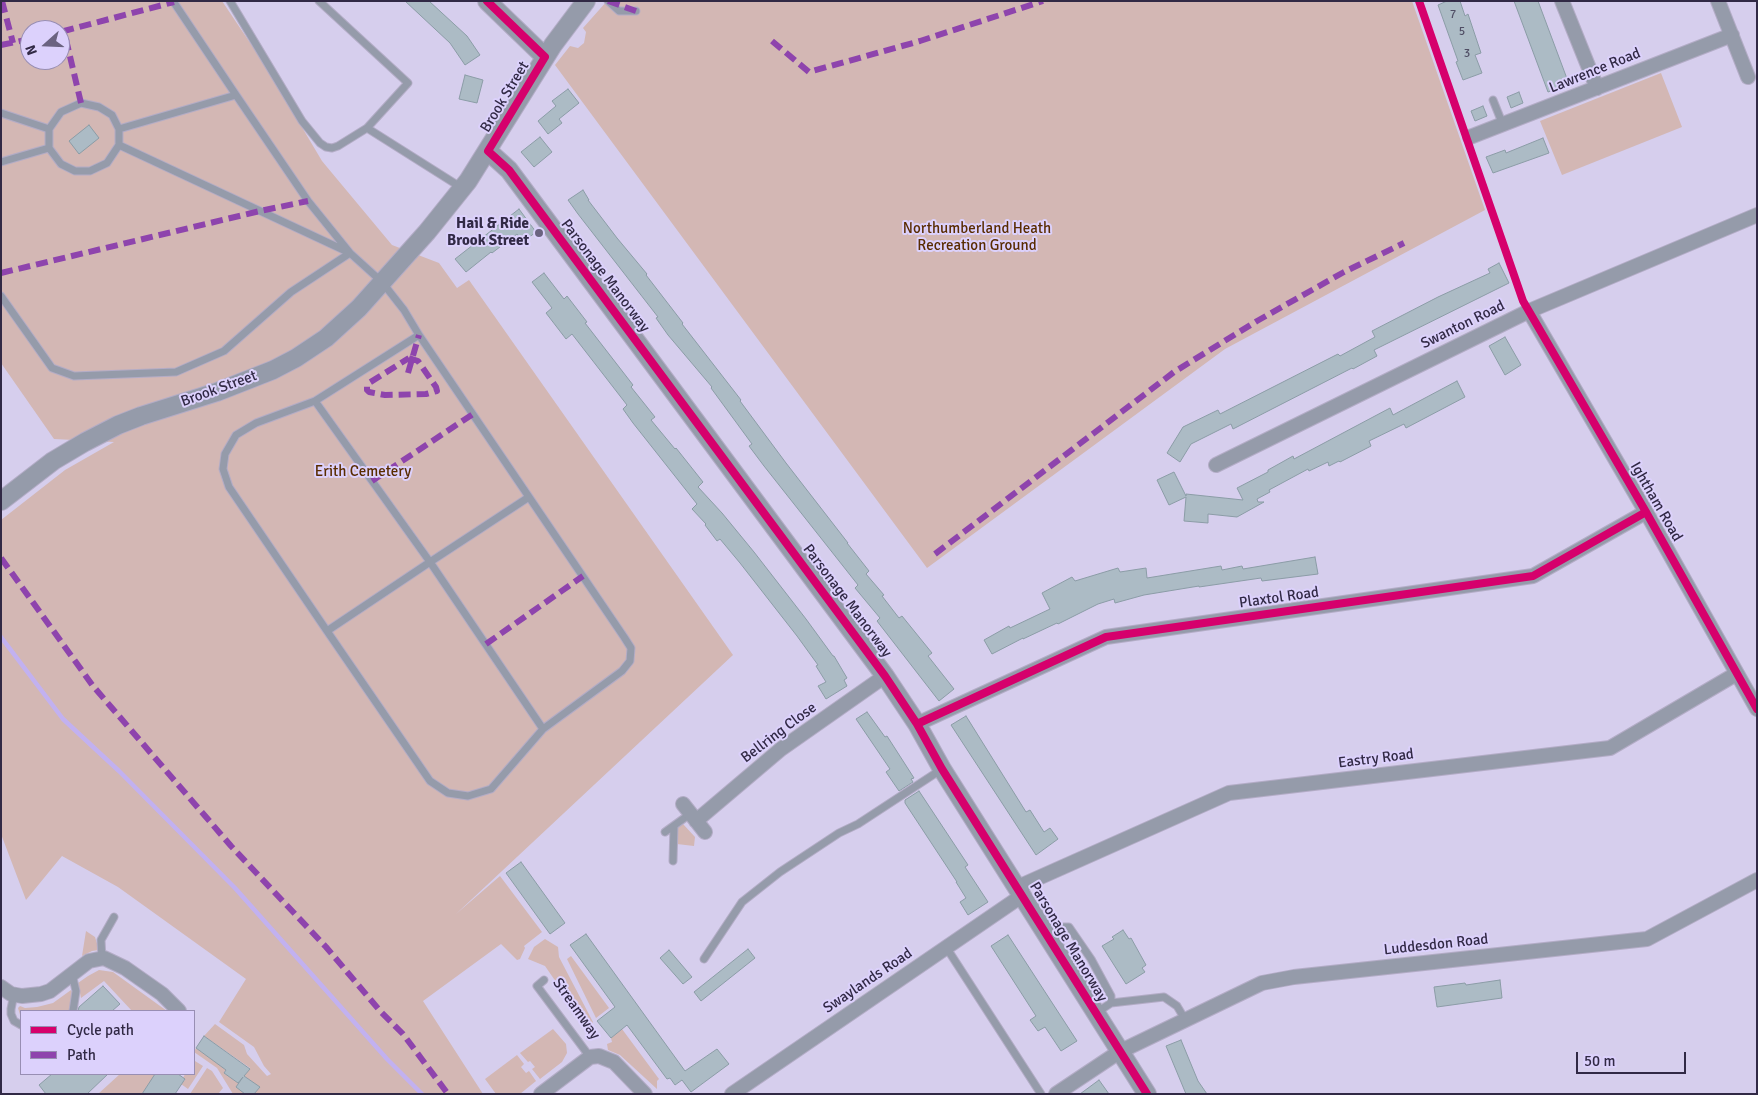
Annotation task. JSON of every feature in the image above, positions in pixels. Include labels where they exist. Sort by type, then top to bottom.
[{"type":"street","points":[[487,1],[545,57]]},
{"type":"street","name":"Brook Street","points":[[1,501],[53,461],[118,425],[217,392],[296,358],[326,338],[382,282],[427,232],[462,188],[488,152],[552,45],[586,1]]},
{"type":"street","points":[[1562,1],[1597,88]]},
{"type":"street","points":[[1718,1],[1748,77]]},
{"type":"street","name":"Lawrence Road","points":[[1470,137],[1732,35]]},
{"type":"street","name":"Parsonage Manorway","points":[[488,152],[509,170],[885,676],[917,724],[942,769],[1021,891],[1047,937],[1147,1094]]},
{"type":"street","name":"Swanton Road","points":[[1216,465],[1529,311],[1757,215]]},
{"type":"street","name":"Ightham Road","points":[[1529,311],[1646,512],[1757,709]]},
{"type":"street","name":"Plaxtol Road","points":[[917,724],[1106,636],[1533,576],[1646,512]]},
{"type":"street","name":"Eastry Road","points":[[1021,891],[1229,793],[1610,748],[1736,674]]},
{"type":"street","name":"Bellring Close","points":[[690,813],[885,676]]},
{"type":"street","points":[[690,813],[705,832]]},
{"type":"street","name":"Luddesdon Road","points":[[1056,1094],[1119,1052],[1262,983],[1294,976],[1647,939],[1757,880]]},
{"type":"street","name":"Swaylands Road","points":[[732,1094],[946,947],[1021,891]]},
{"type":"street","points":[[1,987],[22,996],[41,994],[50,991],[89,961],[102,958],[125,968],[162,994],[178,1010]]},
{"type":"street","points":[[595,1056],[614,1062],[645,1094]]},
{"type":"street","name":"Streamway","points":[[541,1094],[595,1056]]},
{"type":"lane","points":[[173,1],[308,201],[350,254],[382,282],[404,310],[631,648],[630,661],[622,671],[543,729],[492,789],[468,796],[448,793],[430,781],[229,487],[223,469],[225,454],[236,435],[256,423],[316,401],[419,335]]},
{"type":"lane","points":[[230,1],[302,120],[320,143],[332,148],[368,128],[408,83],[319,1]]},
{"type":"lane","points":[[608,1],[619,11],[636,11]]},
{"type":"lane","points":[[119,129],[236,95]]},
{"type":"lane","points":[[1493,100],[1503,125]]},
{"type":"lane","points":[[81,103],[99,107],[112,115],[119,129],[119,145],[107,163],[90,170],[75,171],[61,164],[50,148],[49,128],[61,112],[81,103]]},
{"type":"lane","points":[[1,113],[49,128]]},
{"type":"lane","points":[[368,128],[462,188]]},
{"type":"lane","points":[[119,145],[350,254]]},
{"type":"lane","points":[[1,162],[50,148]]},
{"type":"lane","points":[[1,296],[52,368],[74,376],[176,372],[224,351],[291,292],[350,254]]},
{"type":"lane","points":[[316,401],[430,562],[543,729]]},
{"type":"lane","points":[[327,631],[529,497]]},
{"type":"lane","points":[[704,959],[742,902],[789,866],[838,833],[858,824],[942,769]]},
{"type":"lane","points":[[665,832],[690,813]]},
{"type":"lane","points":[[673,862],[674,826]]},
{"type":"lane","points":[[102,958],[101,940],[114,917]]},
{"type":"lane","points":[[1047,937],[1061,927],[1069,926],[1092,959],[1112,996],[1111,1003]]},
{"type":"lane","points":[[946,947],[1041,1094]]},
{"type":"lane","points":[[72,974],[76,991],[73,1010]]},
{"type":"lane","name":"Streamway","points":[[544,980],[537,986],[595,1056]]},
{"type":"lane","points":[[14,994],[11,1009],[14,1021],[20,1024]]},
{"type":"lane","points":[[1095,1013],[1111,1003],[1164,997],[1177,1006],[1186,1021]]},
{"type":"green space","name":"Erith Cemetery","points":[[1,1],[222,1],[265,65],[322,161],[392,245],[439,263],[457,288],[469,280],[733,655],[456,914],[500,876],[542,932],[524,946],[525,948],[520,959],[517,960],[501,944],[423,1001],[483,1094],[256,1094],[259,1087],[244,1076],[250,1068],[204,1036],[215,1024],[244,1045],[247,1054],[267,1076],[271,1074],[264,1066],[254,1047],[219,1022],[246,979],[118,887],[62,856],[26,900],[1,834],[1,520],[65,470],[114,442],[54,439],[1,363]]},
{"type":"green space","name":"Northumberland Heath Recreation Ground","points":[[607,1],[1412,1],[1485,210],[1225,349],[927,568],[555,65],[570,46],[578,48],[584,43],[586,32],[583,28]]},
{"type":"green space","points":[[1661,73],[1682,127],[1562,175],[1540,121]]},
{"type":"green space","points":[[683,824],[695,837],[694,846],[677,844],[678,827]]},
{"type":"green space","points":[[86,931],[95,937],[99,950],[82,956]]},
{"type":"green space","points":[[545,939],[558,947],[559,957],[593,1022],[591,1026],[567,991],[563,992],[545,966],[528,959],[534,947]]},
{"type":"green space","points":[[571,956],[609,1008],[596,1018],[567,959]]},
{"type":"green space","points":[[99,970],[113,972],[166,1010],[131,1010],[104,981],[81,998],[78,983]]},
{"type":"green space","points":[[71,990],[74,995],[71,1010],[20,1010],[20,1015],[18,1008],[20,1006],[25,1008],[37,1007],[53,1003]]},
{"type":"green space","points":[[553,1029],[566,1044],[567,1053],[562,1062],[540,1079],[532,1069],[535,1067],[520,1053]]},
{"type":"green space","points":[[622,1029],[659,1079],[657,1081],[657,1089],[620,1055],[608,1050],[607,1044],[612,1042],[611,1038]]},
{"type":"green space","points":[[196,1048],[226,1069],[224,1073],[239,1083],[245,1094],[233,1094],[217,1068],[195,1053]]},
{"type":"green space","points":[[517,1055],[524,1064],[521,1067],[526,1073],[529,1071],[536,1081],[520,1094],[496,1094],[485,1079]]},
{"type":"green space","points":[[195,1061],[203,1066],[188,1089],[181,1084],[185,1080],[183,1078],[184,1075],[195,1075]]},
{"type":"green space","points":[[207,1068],[212,1071],[223,1088],[218,1094],[190,1094]]},
{"type":"green space","points":[[119,1075],[156,1075],[145,1089],[148,1094],[98,1094]]},
{"type":"building","points":[[405,1],[429,1],[467,36],[480,55],[465,65],[450,43]]},
{"type":"building","points":[[1447,1],[1460,1],[1465,16],[1468,14],[1481,53],[1475,55],[1482,73],[1463,80],[1438,5]]},
{"type":"building","points":[[1514,1],[1538,1],[1569,84],[1548,92]]},
{"type":"building","points":[[465,75],[483,80],[477,103],[459,99]]},
{"type":"building","points":[[568,89],[579,103],[559,119],[562,123],[548,134],[538,121],[556,106],[552,101]]},
{"type":"building","points":[[1519,92],[1523,103],[1511,108],[1507,97]]},
{"type":"building","points":[[1483,106],[1487,116],[1475,121],[1471,111]]},
{"type":"building","points":[[89,125],[99,138],[79,154],[69,141]]},
{"type":"building","points":[[540,137],[552,152],[534,167],[521,152]]},
{"type":"building","points":[[1543,138],[1549,153],[1493,173],[1486,157],[1505,150],[1506,153]]},
{"type":"building","points":[[583,190],[588,200],[647,274],[682,324],[869,571],[866,574],[884,595],[882,596],[899,618],[902,616],[932,653],[928,656],[954,689],[939,701],[877,621],[880,618],[855,588],[858,585],[749,446],[752,444],[712,387],[668,335],[656,318],[658,317],[568,200]]},
{"type":"building","points":[[519,209],[536,232],[523,242],[517,234],[466,272],[455,259]]},
{"type":"building","points":[[1499,263],[1509,283],[1374,350],[1377,356],[1353,369],[1233,429],[1231,424],[1191,444],[1180,462],[1167,453],[1183,427],[1218,410],[1220,414],[1338,354],[1340,356],[1375,337],[1372,331],[1490,273],[1488,269]]},
{"type":"building","points":[[544,273],[564,299],[567,296],[587,322],[585,323],[655,417],[651,420],[703,482],[698,487],[754,552],[834,656],[847,678],[844,680],[847,686],[826,699],[818,686],[826,682],[816,666],[818,665],[797,636],[740,563],[720,539],[717,541],[706,524],[692,509],[697,504],[633,423],[623,409],[627,405],[572,334],[566,339],[546,313],[552,308],[532,282]]},
{"type":"building","points":[[1505,337],[1521,365],[1505,375],[1489,346]]},
{"type":"building","points":[[1457,381],[1465,397],[1406,428],[1404,424],[1369,441],[1371,446],[1340,462],[1329,466],[1328,462],[1309,471],[1308,469],[1269,490],[1270,492],[1257,499],[1258,502],[1264,502],[1237,517],[1208,514],[1208,523],[1184,521],[1186,497],[1169,505],[1157,480],[1174,472],[1186,496],[1186,494],[1243,500],[1237,488],[1293,456],[1294,459],[1390,408],[1393,415]]},
{"type":"building","points":[[1315,557],[1318,574],[1262,581],[1261,578],[1199,586],[1144,595],[1115,603],[1114,599],[1098,604],[992,654],[984,640],[1009,626],[1010,628],[1050,609],[1042,593],[1072,577],[1075,581],[1118,568],[1120,572],[1146,568],[1147,578],[1221,566],[1222,570],[1242,566],[1243,569]]},
{"type":"building","points":[[867,712],[885,737],[887,736],[914,778],[911,779],[913,782],[899,791],[886,772],[890,769],[856,719]]},
{"type":"building","points":[[966,716],[1026,812],[1030,810],[1044,832],[1050,828],[1058,839],[1036,855],[951,725]]},
{"type":"building","points":[[919,791],[968,865],[965,867],[988,902],[968,915],[960,902],[966,898],[957,882],[905,803],[905,800]]},
{"type":"building","points":[[521,862],[565,923],[550,934],[506,873]]},
{"type":"building","points":[[1123,930],[1129,939],[1131,938],[1146,965],[1142,968],[1145,972],[1126,984],[1102,946],[1114,939],[1112,937]]},
{"type":"building","points":[[586,934],[685,1071],[717,1049],[729,1064],[691,1092],[682,1080],[675,1085],[670,1078],[667,1079],[627,1025],[611,1038],[597,1021],[615,1007],[570,945]]},
{"type":"building","points":[[1008,935],[1077,1041],[1061,1051],[1045,1027],[1038,1031],[1030,1020],[1036,1016],[991,946]]},
{"type":"building","points":[[748,949],[755,958],[701,1001],[694,992]]},
{"type":"building","points":[[669,950],[692,977],[683,984],[660,958]]},
{"type":"building","points":[[1500,980],[1502,998],[1437,1007],[1434,987]]},
{"type":"building","points":[[103,986],[120,1004],[113,1010],[78,1010],[79,1007]]},
{"type":"building","points":[[204,1036],[250,1069],[244,1076],[260,1087],[254,1094],[245,1094],[236,1087],[243,1077],[238,1083],[224,1073],[226,1070],[196,1048]]},
{"type":"building","points":[[1181,1040],[1198,1081],[1207,1094],[1186,1094],[1166,1046]]},
{"type":"building","points":[[51,1075],[107,1075],[87,1094],[46,1094],[39,1085]]},
{"type":"building","points":[[154,1075],[179,1075],[185,1079],[175,1094],[142,1094]]},
{"type":"building","points":[[1099,1080],[1109,1094],[1080,1094]]},
{"type":"waterway","points":[[1,637],[63,719],[119,771],[235,888],[387,1059],[422,1094]]},
{"type":"marked path","points":[[2,1],[13,43]]},
{"type":"marked path","points":[[608,1],[636,11]]},
{"type":"marked path","points":[[772,41],[809,72],[920,41],[1043,1]]},
{"type":"marked path","points":[[81,103],[64,31],[174,2]]},
{"type":"marked path","points":[[1,45],[20,41]]},
{"type":"marked path","points":[[1,273],[308,201]]},
{"type":"marked path","points":[[935,554],[1174,372],[1257,321],[1344,272],[1404,243]]},
{"type":"marked path","points":[[408,373],[419,335]]},
{"type":"marked path","points":[[409,358],[418,361],[437,391],[426,394],[385,395],[367,390],[369,383],[409,358]]},
{"type":"marked path","points":[[372,481],[473,414]]},
{"type":"marked path","points":[[1,558],[93,686],[231,846],[326,947],[381,1012],[403,1034],[448,1094]]},
{"type":"marked path","points":[[486,644],[583,576]]},
{"type":"cycle path","points":[[487,1],[545,57],[488,151],[509,170],[885,676],[917,724],[942,769],[1147,1094]]},
{"type":"cycle path","points":[[1419,1],[1523,301],[1646,512],[1757,709]]},
{"type":"cycle path","points":[[917,724],[1106,637],[1533,576],[1646,512]]},
{"type":"place","name":"Hail & Ride Brook Street","points":[[539,233]]}]
